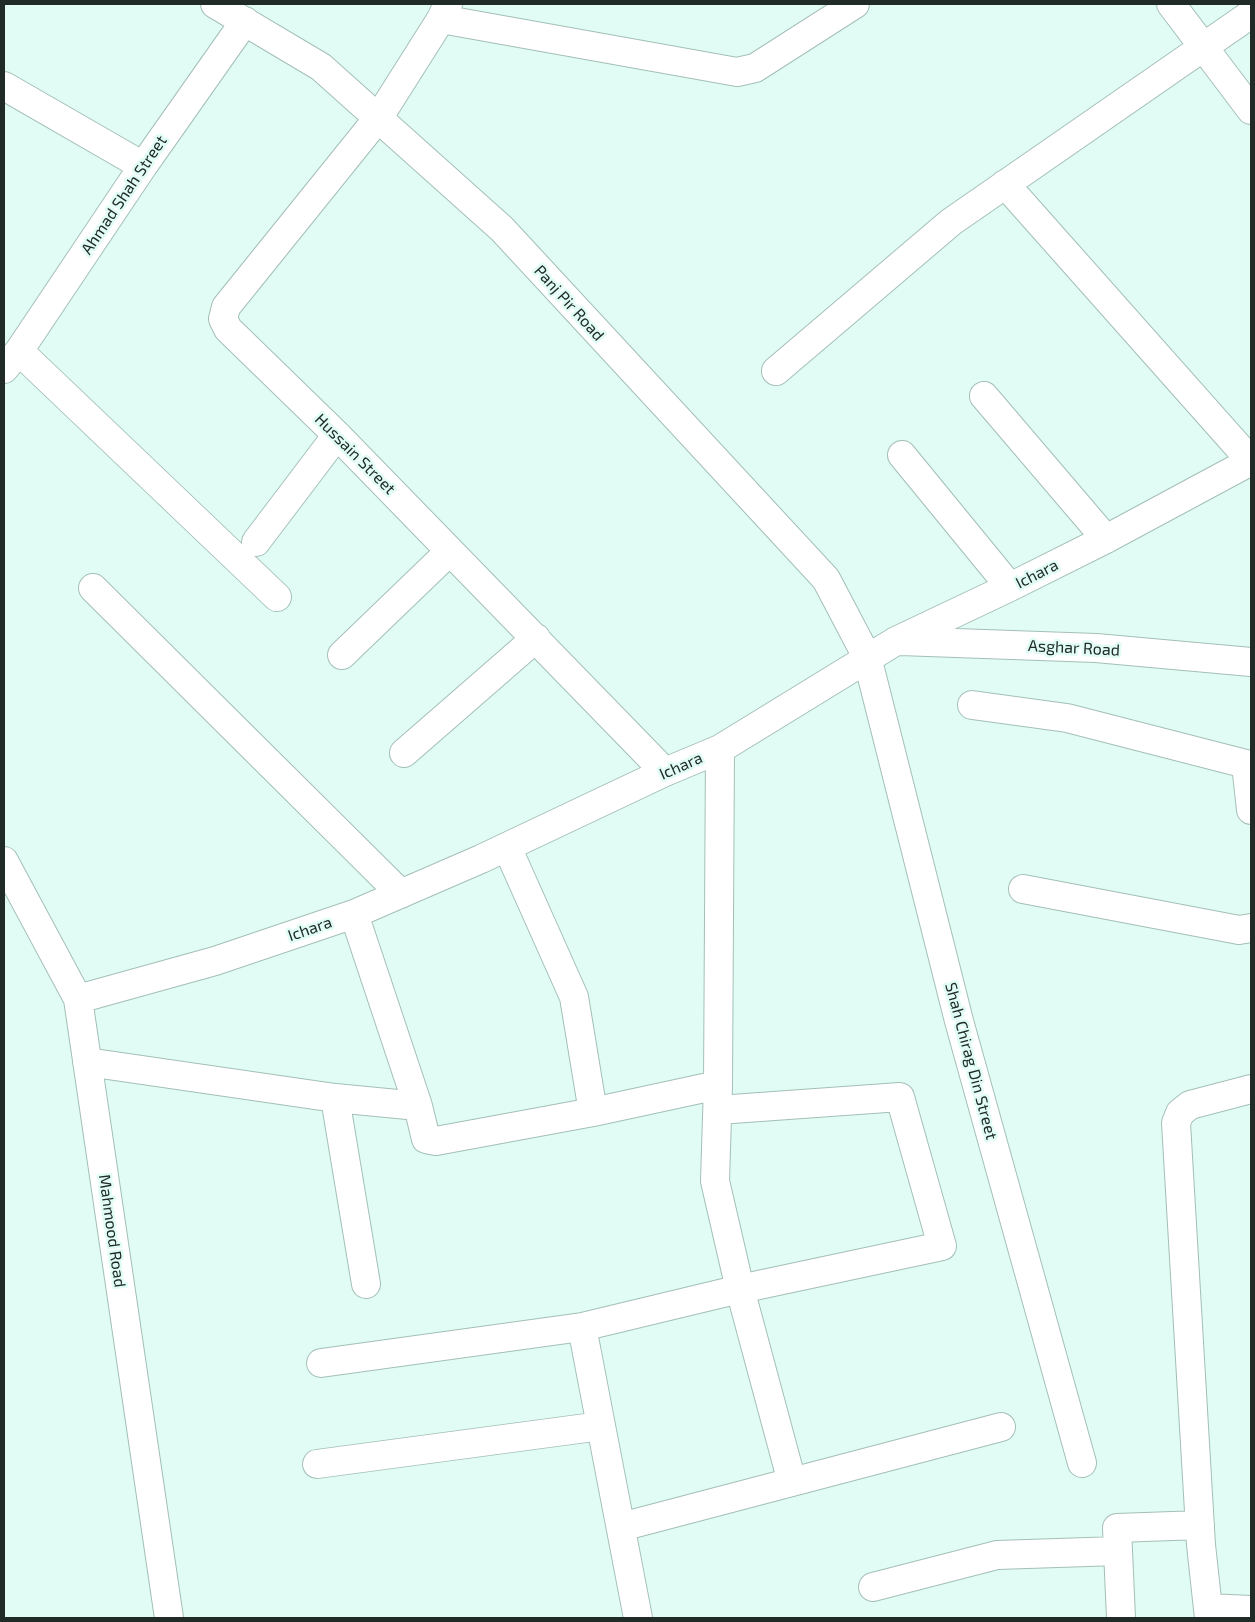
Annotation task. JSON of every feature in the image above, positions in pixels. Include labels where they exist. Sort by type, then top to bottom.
[{"type":"street","name":"Panj Pir Road","points":[[215,4],[321,67],[502,229],[826,579],[867,658]]},
{"type":"street","points":[[379,117],[444,12],[737,72],[755,68],[855,4]]},
{"type":"street","points":[[1171,4],[1251,110]]},
{"type":"street","points":[[776,371],[950,222],[1251,14]]},
{"type":"street","name":"Ahmad Shah Street","points":[[12,360],[143,166],[245,21]]},
{"type":"street","points":[[4,86],[143,166]]},
{"type":"street","name":"Hussain Street","points":[[379,117],[226,307],[223,319],[228,329],[337,435],[666,772]]},
{"type":"street","points":[[1005,184],[1251,461]]},
{"type":"street","points":[[12,360],[277,596]]},
{"type":"street","points":[[984,396],[1106,539]]},
{"type":"street","points":[[256,542],[337,435]]},
{"type":"street","points":[[902,455],[1010,587]]},
{"type":"street","name":"Ichara","points":[[78,999],[215,961],[354,914],[507,847],[666,772],[720,749],[896,641],[1106,539],[1251,461]]},
{"type":"street","points":[[342,655],[450,551]]},
{"type":"street","points":[[94,588],[401,894]]},
{"type":"street","points":[[404,753],[536,638]]},
{"type":"street","name":"Asghar Road","points":[[896,641],[1096,648],[1251,662]]},
{"type":"street","name":"Shah Chirag Din Street","points":[[867,658],[960,1021],[1082,1463]]},
{"type":"street","points":[[972,705],[1067,718],[1246,764],[1251,810]]},
{"type":"street","points":[[720,749],[718,1097],[715,1180],[740,1289],[792,1482]]},
{"type":"street","points":[[507,847],[574,997],[593,1112]]},
{"type":"street","name":"Mahmood Road","points":[[4,861],[78,999],[169,1618]]},
{"type":"street","points":[[1023,889],[1239,930],[1251,928]]},
{"type":"street","points":[[321,1363],[582,1327],[740,1289],[942,1246],[900,1097],[718,1097],[593,1112],[436,1141],[426,1139],[418,1106],[354,914]]},
{"type":"street","points":[[87,1062],[335,1098],[418,1106]]},
{"type":"street","points":[[1251,1089],[1190,1106],[1180,1113],[1176,1123],[1200,1525],[1208,1613],[1251,1610]]},
{"type":"street","points":[[335,1098],[366,1284]]},
{"type":"street","points":[[582,1327],[638,1618]]},
{"type":"street","points":[[317,1464],[601,1426]]},
{"type":"street","points":[[621,1527],[1001,1427]]},
{"type":"street","points":[[1121,1618],[1116,1528],[1200,1525]]},
{"type":"street","points":[[873,1587],[997,1555],[1118,1551]]}]
